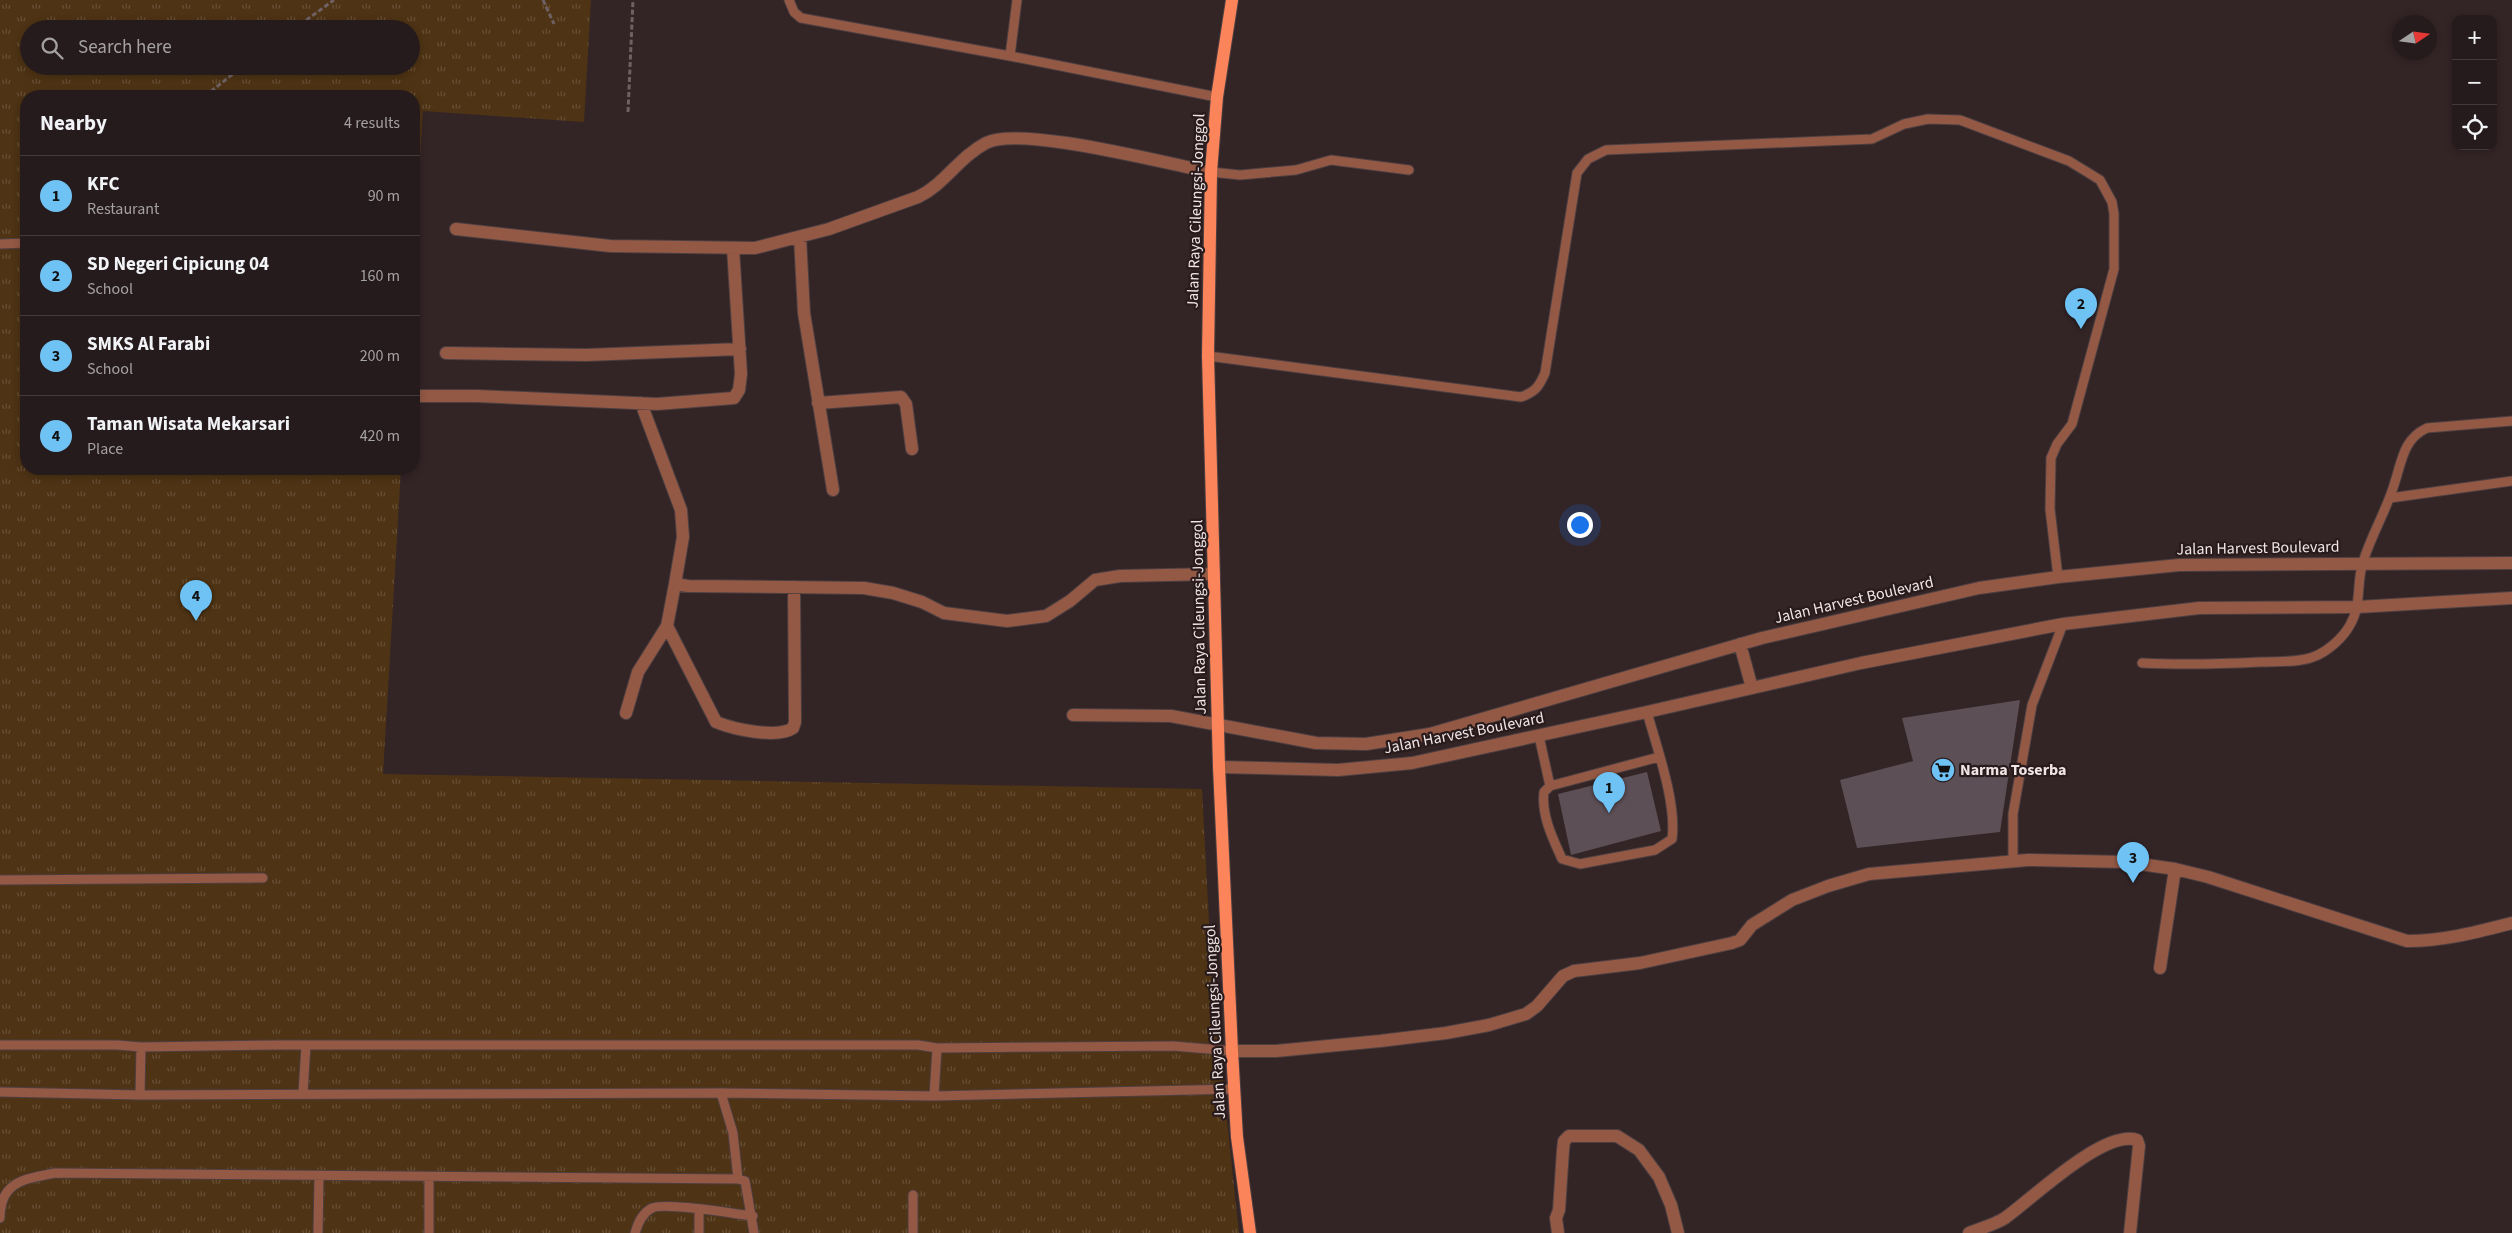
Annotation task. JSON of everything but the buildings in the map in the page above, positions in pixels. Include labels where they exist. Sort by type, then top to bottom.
[{"type":"main road","name":"Jalan Raya Cileungsi-Jonggol","points":[[1232,0],[1217,97],[1211,172],[1208,356],[1217,724],[1232,1051],[1237,1137],[1250,1233]]},
{"type":"street","points":[[456,229],[610,246],[755,248],[864,218],[924,194],[940,182],[967,155],[987,142],[1008,137],[1043,139],[1211,172]]},
{"type":"street","points":[[800,237],[804,312],[832,490]]},
{"type":"street","points":[[420,396],[477,396],[574,402],[657,404],[734,398],[740,386],[740,349],[733,248]]},
{"type":"street","points":[[446,353],[586,355],[740,349]]},
{"type":"street","points":[[818,403],[901,398],[906,404],[912,449]]},
{"type":"street","points":[[626,713],[638,672],[667,626],[684,524],[681,510],[641,403]]},
{"type":"street","name":"Jalan Harvest Boulevard","points":[[1073,716],[1171,716],[1316,743],[1366,744],[1410,738],[1740,644],[1979,588],[2058,577],[2179,565],[2512,563]]},
{"type":"street","points":[[675,584],[688,586],[864,588],[893,593],[922,602],[944,613],[1006,621],[1046,616],[1070,601],[1095,580],[1120,576],[1214,574]]},
{"type":"street","points":[[667,626],[716,722],[737,728],[783,733],[793,728],[795,722],[794,587]]},
{"type":"street","name":"Jalan Harvest Boulevard","points":[[1219,767],[1338,770],[1412,763],[1648,712],[1861,662],[2063,624],[2199,608],[2358,607],[2512,598]]},
{"type":"street","points":[[1740,644],[1752,688]]},
{"type":"street","points":[[1232,1051],[1276,1050],[1446,1034],[1516,1018],[1537,1006],[1563,976],[1594,967],[1640,963],[1732,943],[1740,940],[1752,925],[1792,900],[1837,883],[1869,874],[2013,862],[2126,862],[2175,869],[2208,877],[2407,941],[2447,938],[2512,923]]},
{"type":"street","points":[[2160,968],[2175,869]]},
{"type":"street","points":[[1558,1233],[1556,1218],[1559,1210],[1564,1141],[1569,1136],[1617,1136],[1639,1150],[1659,1177],[1671,1205],[1678,1233]]},
{"type":"street","points":[[1969,1233],[2003,1219],[2108,1142],[2131,1138],[2138,1140],[2139,1146],[2130,1233]]},
{"type":"lane","points":[[789,0],[794,12],[801,18],[1010,56],[1217,97]]},
{"type":"lane","points":[[1010,56],[1017,0]]},
{"type":"lane","points":[[1208,356],[1521,397],[1532,394],[1539,387],[1545,373],[1577,172],[1588,159],[1606,150],[1872,139],[1904,124],[1928,119],[1960,120],[2069,161],[2100,180],[2112,202],[2114,214],[2114,270],[2072,424],[2057,444],[2051,458],[2050,509],[2058,577]]},
{"type":"lane","points":[[1211,172],[1240,174],[1296,170],[1331,160],[1409,170]]},
{"type":"lane","points":[[0,244],[20,244]]},
{"type":"lane","points":[[2142,663],[2234,663],[2311,658],[2320,654],[2340,638],[2350,626],[2358,607],[2362,563],[2390,498],[2406,446],[2415,434],[2427,428],[2512,421]]},
{"type":"lane","points":[[2390,498],[2512,481]]},
{"type":"lane","points":[[2013,862],[2014,814],[2032,705],[2063,624]]},
{"type":"lane","points":[[1648,712],[1674,822],[1672,839],[1655,850],[1580,864],[1562,860],[1551,836],[1543,801],[1544,792],[1550,786],[1658,757]]},
{"type":"lane","points":[[1539,736],[1550,786]]},
{"type":"lane","points":[[0,880],[263,878]]},
{"type":"lane","points":[[0,1045],[118,1045],[141,1047],[918,1045],[937,1048],[1172,1046],[1232,1051]]},
{"type":"lane","points":[[303,1093],[306,1046]]},
{"type":"lane","points":[[140,1095],[141,1047]]},
{"type":"lane","points":[[934,1096],[937,1048]]},
{"type":"lane","points":[[0,1092],[140,1095],[721,1093],[934,1096],[1234,1089]]},
{"type":"lane","points":[[721,1093],[733,1133],[738,1178]]},
{"type":"lane","points":[[0,1218],[0,1204],[8,1191],[20,1180],[55,1173],[738,1178],[745,1181],[753,1216],[754,1233]]},
{"type":"lane","points":[[318,1233],[319,1176]]},
{"type":"lane","points":[[429,1177],[429,1233]]},
{"type":"lane","points":[[913,1196],[913,1233]]},
{"type":"lane","points":[[635,1233],[644,1213],[654,1207],[699,1209],[753,1216]]},
{"type":"lane","points":[[699,1209],[699,1233]]},
{"type":"path","points":[[306,20],[334,0]]},
{"type":"path","points":[[543,0],[554,24]]},
{"type":"path","points":[[628,112],[633,0]]},
{"type":"path","points":[[213,90],[232,75]]},
{"type":"green space","points":[[0,0],[591,0],[584,122],[423,111],[420,159],[420,90],[20,90],[20,475],[401,475],[383,774],[1202,789],[1212,979],[1239,1233],[0,1233]]},
{"type":"place","name":"SD Negeri Cipicung 04","points":[[2081,329]]},
{"type":"place","name":"Taman Wisata Mekarsari","points":[[196,621]]},
{"type":"place","name":"Narma Toserba","points":[[1943,770]]},
{"type":"place","name":"KFC","points":[[1609,813]]},
{"type":"place","name":"SMKS Al Farabi","points":[[2133,883]]}]
